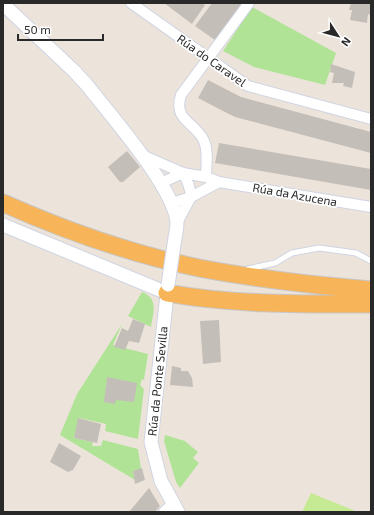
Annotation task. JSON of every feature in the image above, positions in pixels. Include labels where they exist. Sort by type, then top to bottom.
[{"type":"highway","points":[[3,203],[56,227],[111,245],[198,268],[291,283],[371,290]]},
{"type":"highway","points":[[167,289],[198,298],[289,304],[371,304]]},
{"type":"street","name":"Rúa do Caravel","points":[[131,3],[248,86],[371,119]]},
{"type":"street","points":[[206,177],[204,140],[183,117],[179,111],[178,105],[181,95],[249,3]]},
{"type":"street","points":[[3,4],[74,71],[161,183],[172,203],[177,223]]},
{"type":"street","name":"Rúa da Azucena","points":[[139,153],[183,173],[206,177],[219,182],[371,207]]},
{"type":"street","points":[[161,183],[183,173],[190,187],[191,197],[177,223]]},
{"type":"street","points":[[172,203],[191,197],[219,182]]},
{"type":"street","name":"Rúa da Ponte Sevilla","points":[[172,509],[159,477],[151,442],[167,289],[177,223]]},
{"type":"street","points":[[3,225],[167,289]]},
{"type":"lane","points":[[227,272],[258,268],[275,263],[292,253],[319,248],[356,253],[371,261]]},
{"type":"green space","points":[[252,7],[336,53],[325,85],[254,67],[223,51]]},
{"type":"green space","points":[[142,292],[151,298],[153,302],[154,311],[151,327],[128,316]]},
{"type":"green space","points":[[122,324],[113,345],[148,354],[144,380],[142,379],[140,385],[144,389],[138,439],[105,431],[106,424],[79,418],[74,438],[93,442],[92,446],[101,446],[103,440],[138,449],[141,469],[133,471],[135,480],[60,435],[77,394]]},
{"type":"green space","points":[[165,435],[185,441],[198,452],[193,458],[199,463],[180,488],[176,482],[164,441]]},
{"type":"green space","points":[[311,493],[358,512],[302,512]]},
{"type":"building","points":[[164,3],[202,3],[205,5],[192,24]]},
{"type":"building","points":[[212,3],[243,3],[215,40],[195,26]]},
{"type":"building","points":[[351,3],[370,3],[371,15],[368,14],[367,23],[350,20],[352,10],[349,10]]},
{"type":"building","points":[[331,64],[355,72],[352,88],[343,86],[344,83],[332,83],[334,73],[330,72]]},
{"type":"building","points":[[208,80],[241,97],[371,132],[371,153],[235,117],[198,98]]},
{"type":"building","points":[[219,143],[371,169],[371,190],[215,163]]},
{"type":"building","points":[[127,151],[140,167],[123,182],[120,182],[108,167]]},
{"type":"building","points":[[133,319],[145,324],[139,343],[129,341],[125,350],[114,347],[122,328],[128,331]]},
{"type":"building","points":[[219,320],[221,362],[203,364],[200,321]]},
{"type":"building","points":[[172,366],[181,368],[181,371],[188,371],[192,378],[193,387],[170,385]]},
{"type":"building","points":[[107,377],[137,383],[134,402],[116,400],[115,404],[104,402]]},
{"type":"building","points":[[78,418],[101,424],[97,443],[74,438]]},
{"type":"building","points":[[59,443],[81,456],[73,470],[68,472],[50,462]]},
{"type":"building","points":[[142,468],[145,480],[135,484],[133,471]]},
{"type":"building","points":[[149,488],[160,506],[155,512],[129,512]]}]
